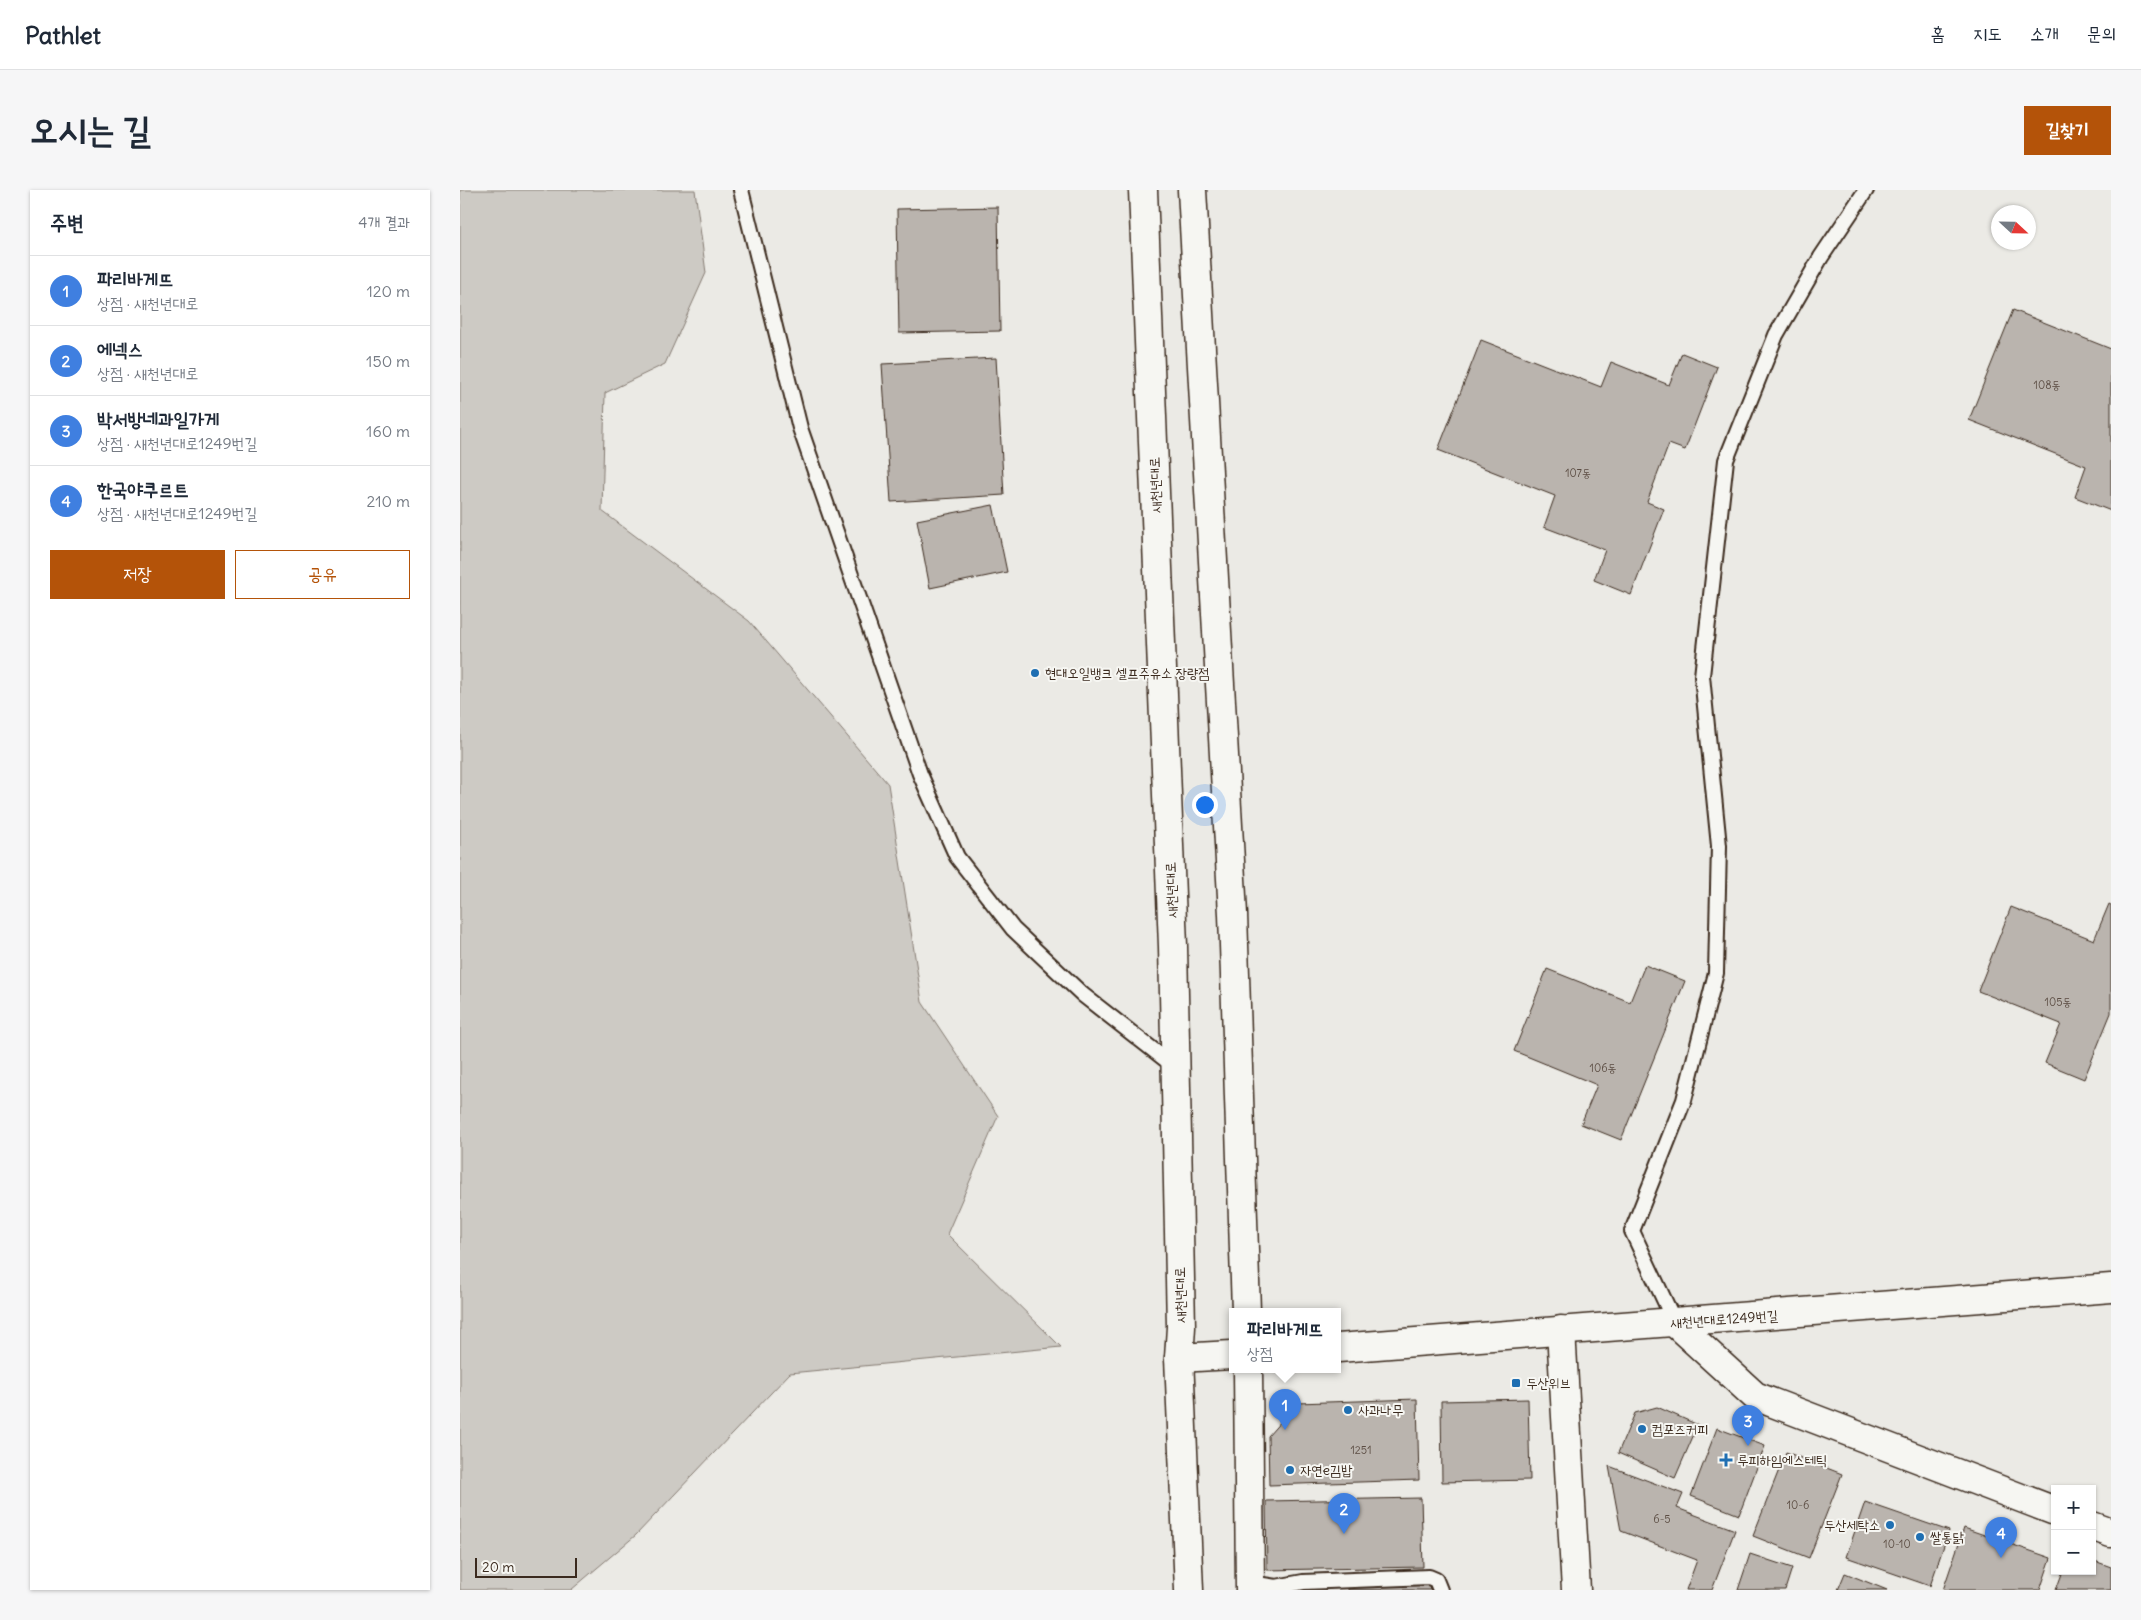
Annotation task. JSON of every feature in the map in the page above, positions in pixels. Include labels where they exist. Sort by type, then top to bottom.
[{"type":"main road","name":"새천년대로","points":[[1143,190],[1176,1067],[1181,1327],[1179,1358],[1188,1590]]},
{"type":"main road","points":[[1192,190],[1233,914],[1246,1308]]},
{"type":"main road","name":"새천년대로1249번길","points":[[1341,1348],[2111,1288]]},
{"type":"main road","points":[[1675,1323],[1756,1396],[2051,1509]]},
{"type":"main road","points":[[1561,1330],[1576,1590]]},
{"type":"main road","points":[[1179,1358],[1229,1355]]},
{"type":"main road","points":[[1248,1373],[1250,1587]]},
{"type":"main road","points":[[2096,1527],[2111,1533]]},
{"type":"lane","points":[[741,190],[800,428],[920,774],[957,857],[1020,935],[1083,995],[1176,1067]]},
{"type":"lane","points":[[1675,1323],[1632,1231],[1684,1100],[1716,973],[1720,846],[1702,676],[1726,460],[1776,335],[1821,257],[1866,190]]},
{"type":"lane","points":[[1250,1587],[1276,1587],[1303,1582],[1428,1577],[1436,1580],[1440,1590]]},
{"type":"shaded area","points":[[460,190],[695,190],[706,273],[665,364],[605,393],[602,511],[749,621],[888,784],[922,1002],[998,1116],[947,1234],[1061,1347],[790,1373],[636,1535],[571,1590],[460,1590]]},
{"type":"building","points":[[998,207],[1000,331],[899,333],[897,209]]},
{"type":"building","points":[[2013,310],[2111,349],[2111,511],[2075,497],[2086,466],[1969,420]]},
{"type":"building","points":[[1481,340],[1601,387],[1611,362],[1669,385],[1682,353],[1717,367],[1685,450],[1669,444],[1647,502],[1664,509],[1631,595],[1594,580],[1605,550],[1544,527],[1555,496],[1438,450]]},
{"type":"building","points":[[996,358],[1004,495],[891,502],[882,364]]},
{"type":"building","points":[[993,505],[1007,572],[930,588],[917,520]]},
{"type":"building","points":[[2109,904],[2111,905],[2111,1013],[2084,1079],[2045,1063],[2061,1024],[1978,991],[2011,907],[2094,940]]},
{"type":"building","points":[[1645,965],[1685,981],[1621,1140],[1581,1124],[1597,1085],[1514,1051],[1547,969],[1630,1002]]},
{"type":"building","points":[[1417,1399],[1419,1480],[1269,1485],[1268,1436],[1297,1403]]},
{"type":"building","points":[[1528,1399],[1530,1480],[1442,1482],[1441,1401]]},
{"type":"building","points":[[1657,1407],[1698,1425],[1675,1478],[1618,1453],[1635,1413]]},
{"type":"building","points":[[1717,1428],[1765,1446],[1739,1515],[1691,1496]]},
{"type":"building","points":[[1786,1452],[1842,1474],[1809,1558],[1753,1536]]},
{"type":"building","points":[[1609,1466],[1683,1494],[1677,1508],[1735,1530],[1712,1590],[1686,1590],[1697,1560],[1621,1531]]},
{"type":"building","points":[[1421,1498],[1423,1567],[1267,1570],[1266,1501]]},
{"type":"building","points":[[1865,1502],[1949,1531],[1930,1586],[1846,1557]]},
{"type":"building","points":[[1964,1528],[2051,1558],[2040,1590],[1943,1590]]},
{"type":"building","points":[[1750,1554],[1792,1568],[1785,1590],[1738,1590]]},
{"type":"building","points":[[2096,1561],[2111,1567],[2111,1590],[2056,1590],[2062,1575],[2096,1575]]},
{"type":"building","points":[[1845,1573],[1887,1590],[1838,1590]]},
{"type":"building","points":[[1429,1585],[1430,1590],[1348,1590],[1348,1587]]},
{"type":"place","name":"현대오일뱅크 셀프주유소 장량점","points":[[1035,673]]},
{"type":"place","name":"두산위브","points":[[1516,1383]]},
{"type":"place","name":"사과나무","points":[[1348,1410]]},
{"type":"place","name":"컴포즈커피","points":[[1642,1429]]},
{"type":"place","name":"파리바게뜨","points":[[1285,1430]]},
{"type":"place","name":"박서방네과일가게","points":[[1748,1446]]},
{"type":"place","name":"루피하임에스테틱","points":[[1726,1460]]},
{"type":"place","name":"자연e김밥","points":[[1290,1470]]},
{"type":"place","name":"두산세탁소","points":[[1890,1525]]},
{"type":"place","name":"에넥스","points":[[1344,1534]]},
{"type":"place","name":"쌀통닭","points":[[1920,1537]]},
{"type":"place","name":"한국야쿠르트","points":[[2001,1558]]}]
